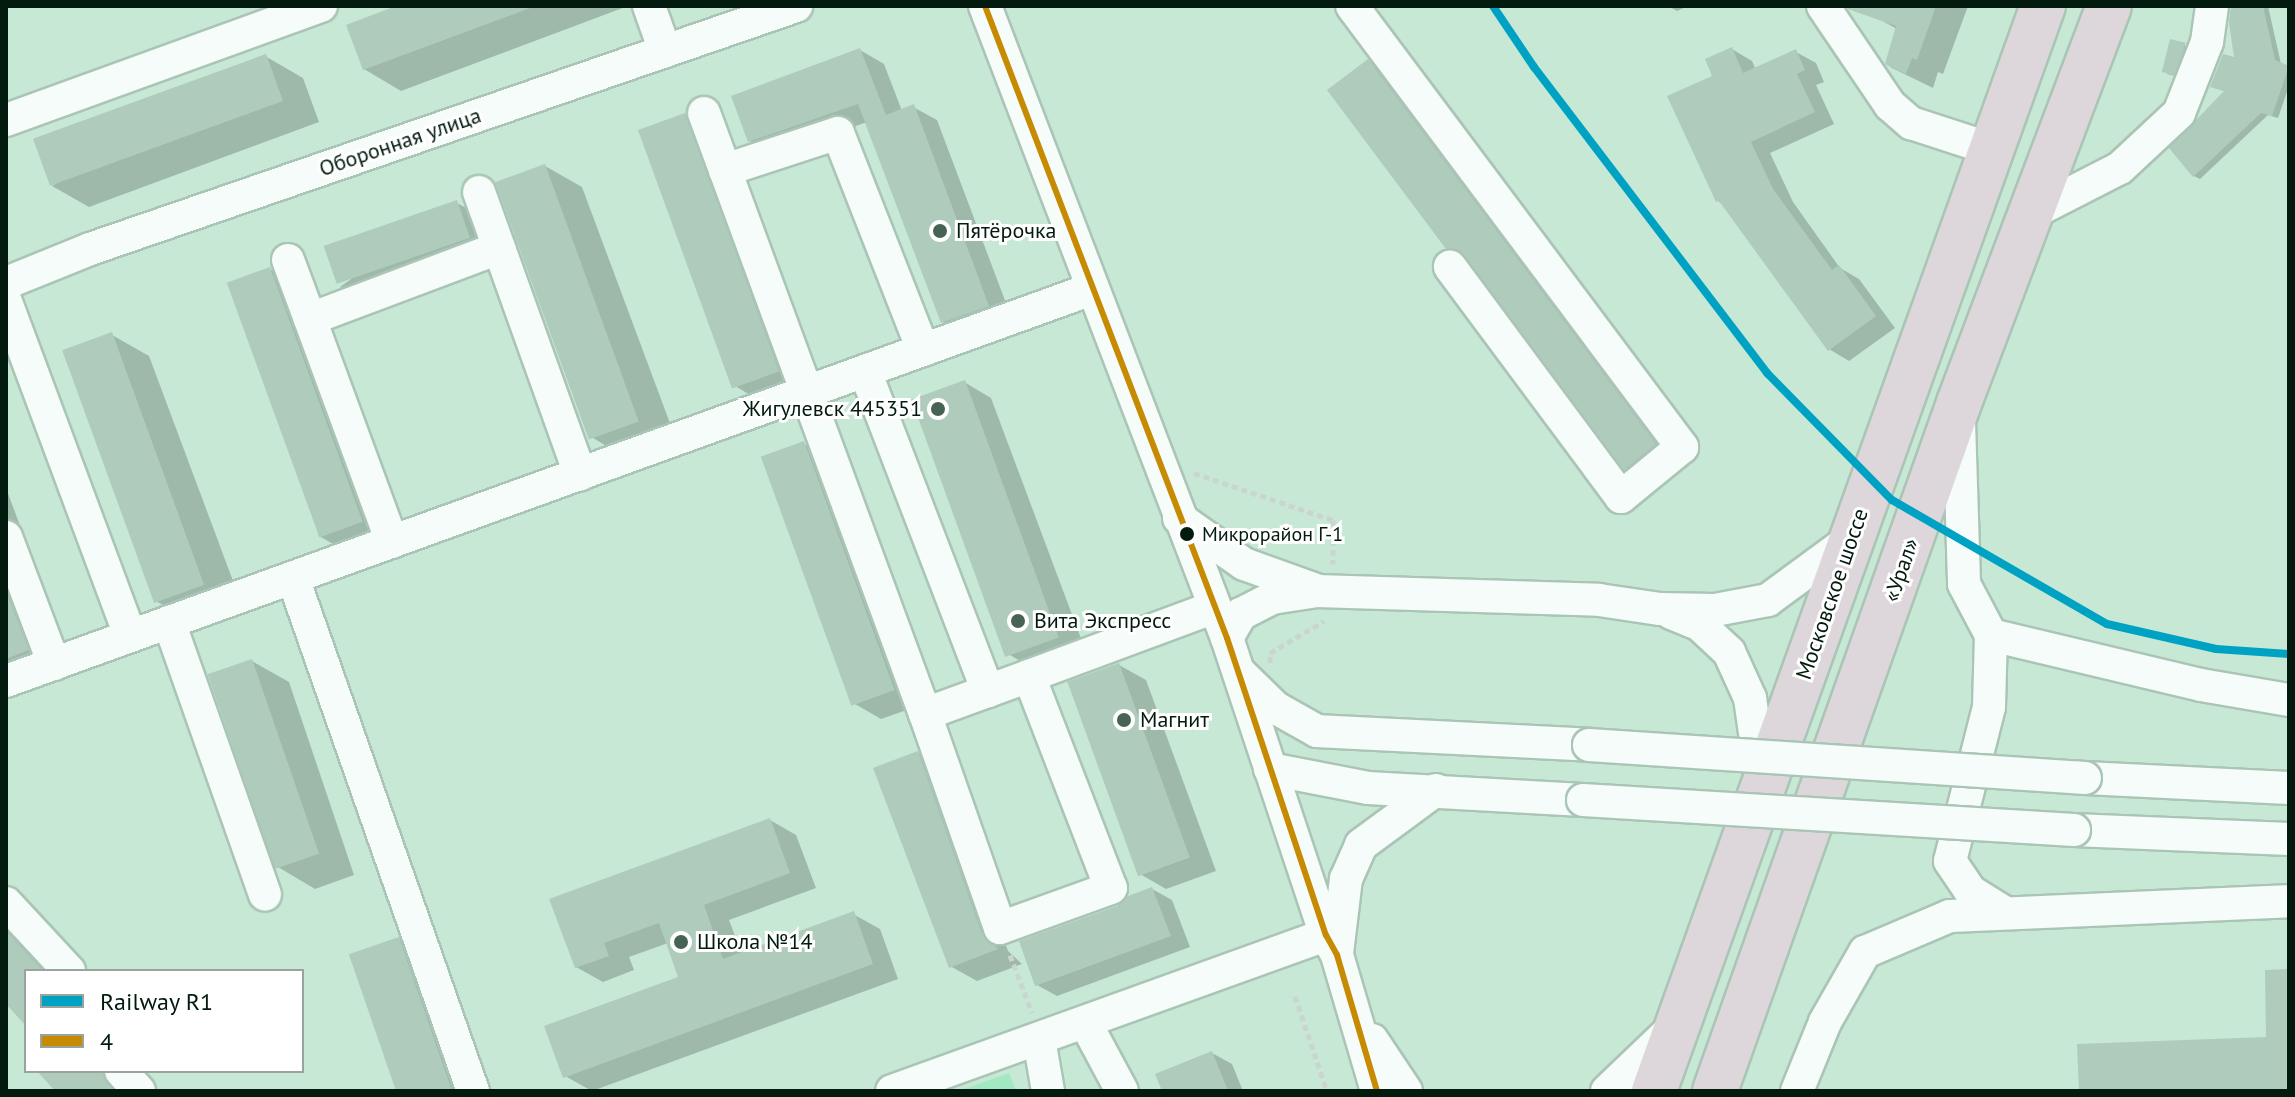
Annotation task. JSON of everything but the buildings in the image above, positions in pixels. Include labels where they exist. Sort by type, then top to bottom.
[{"type":"highway","name":"Московское шоссе","points":[[1654,1091],[2043,6]]},
{"type":"highway","name":"«Урал»","points":[[1715,1091],[1959,403],[2109,6]]},
{"type":"street","points":[[6,120],[321,6]]},
{"type":"street","points":[[649,6],[665,51]]},
{"type":"street","name":"Оборонная улица","points":[[7,284],[90,249],[796,6]]},
{"type":"street","points":[[985,6],[1215,607],[1331,945],[1377,1091]]},
{"type":"street","points":[[1352,6],[1682,447],[1621,497],[1450,267]]},
{"type":"street","points":[[1823,6],[1890,105],[1911,123],[1991,149]]},
{"type":"street","points":[[2030,214],[2120,168],[2179,113],[2207,42],[2212,6]]},
{"type":"street","points":[[704,113],[925,714],[1000,928],[1111,888],[1029,676]]},
{"type":"street","points":[[725,170],[838,133],[923,350]]},
{"type":"street","points":[[479,192],[580,474]]},
{"type":"street","points":[[310,319],[499,248]]},
{"type":"street","points":[[288,260],[392,542]]},
{"type":"street","points":[[7,284],[130,636]]},
{"type":"street","points":[[6,681],[1092,289]]},
{"type":"street","points":[[865,371],[988,691]]},
{"type":"street","points":[[1959,403],[1964,584],[1991,635],[1989,707],[1950,861],[1970,891],[2003,912]]},
{"type":"street","points":[[1178,517],[1244,564],[1327,591]]},
{"type":"street","points":[[6,537],[54,664]]},
{"type":"street","points":[[1231,652],[1241,614],[1272,598],[1327,591],[1599,600],[1660,609],[1715,610],[1768,600],[1852,538]]},
{"type":"street","points":[[293,578],[473,1091]]},
{"type":"street","points":[[925,714],[1215,607]]},
{"type":"street","points":[[1660,609],[1700,625],[1729,652],[1750,698],[1764,790]]},
{"type":"street","points":[[169,622],[265,895]]},
{"type":"street","points":[[1991,635],[2201,685],[2289,700]]},
{"type":"street","points":[[1231,652],[1276,708],[1317,731],[2289,788]]},
{"type":"street","points":[[1270,769],[1368,788],[2074,830],[2289,839]]},
{"type":"street","points":[[1331,945],[1346,879],[1361,845],[1436,790]]},
{"type":"street","points":[[1797,1091],[1825,1022],[1865,952],[1950,916],[2289,901]]},
{"type":"street","points":[[6,903],[67,969]]},
{"type":"street","points":[[892,1091],[1085,1022],[1331,945]]},
{"type":"street","points":[[1351,1008],[1406,1091]]},
{"type":"street","points":[[1607,1091],[1682,1020]]},
{"type":"street","points":[[1085,1022],[1122,1091]]},
{"type":"street","points":[[1040,1038],[1048,1091]]},
{"type":"street","points":[[123,1073],[139,1091]]},
{"type":"path","points":[[1185,470],[1333,520],[1327,591],[1270,653],[1271,671]]},
{"type":"path","points":[[1000,928],[1040,1038]]},
{"type":"path","points":[[1295,996],[1327,1091]]},
{"type":"green space","points":[[1009,1073],[1016,1091],[959,1091]]},
{"type":"rail line","name":"R1","points":[[1493,6],[1534,67],[1767,373],[1892,500],[2107,624],[2216,649],[2289,654]]},
{"type":"transit line","name":"4","points":[[985,6],[1227,638],[1326,935],[1337,955],[1377,1091]]},
{"type":"place","name":"Пятёрочка","points":[[940,231]]},
{"type":"place","name":"Жигулевск 445351","points":[[938,409]]},
{"type":"place","name":"Микрорайон Г-1","points":[[1187,534]]},
{"type":"place","name":"Вита Экспресс","points":[[1018,621]]},
{"type":"place","name":"Магнит","points":[[1124,720]]},
{"type":"place","name":"Школа №14","points":[[681,942]]}]
